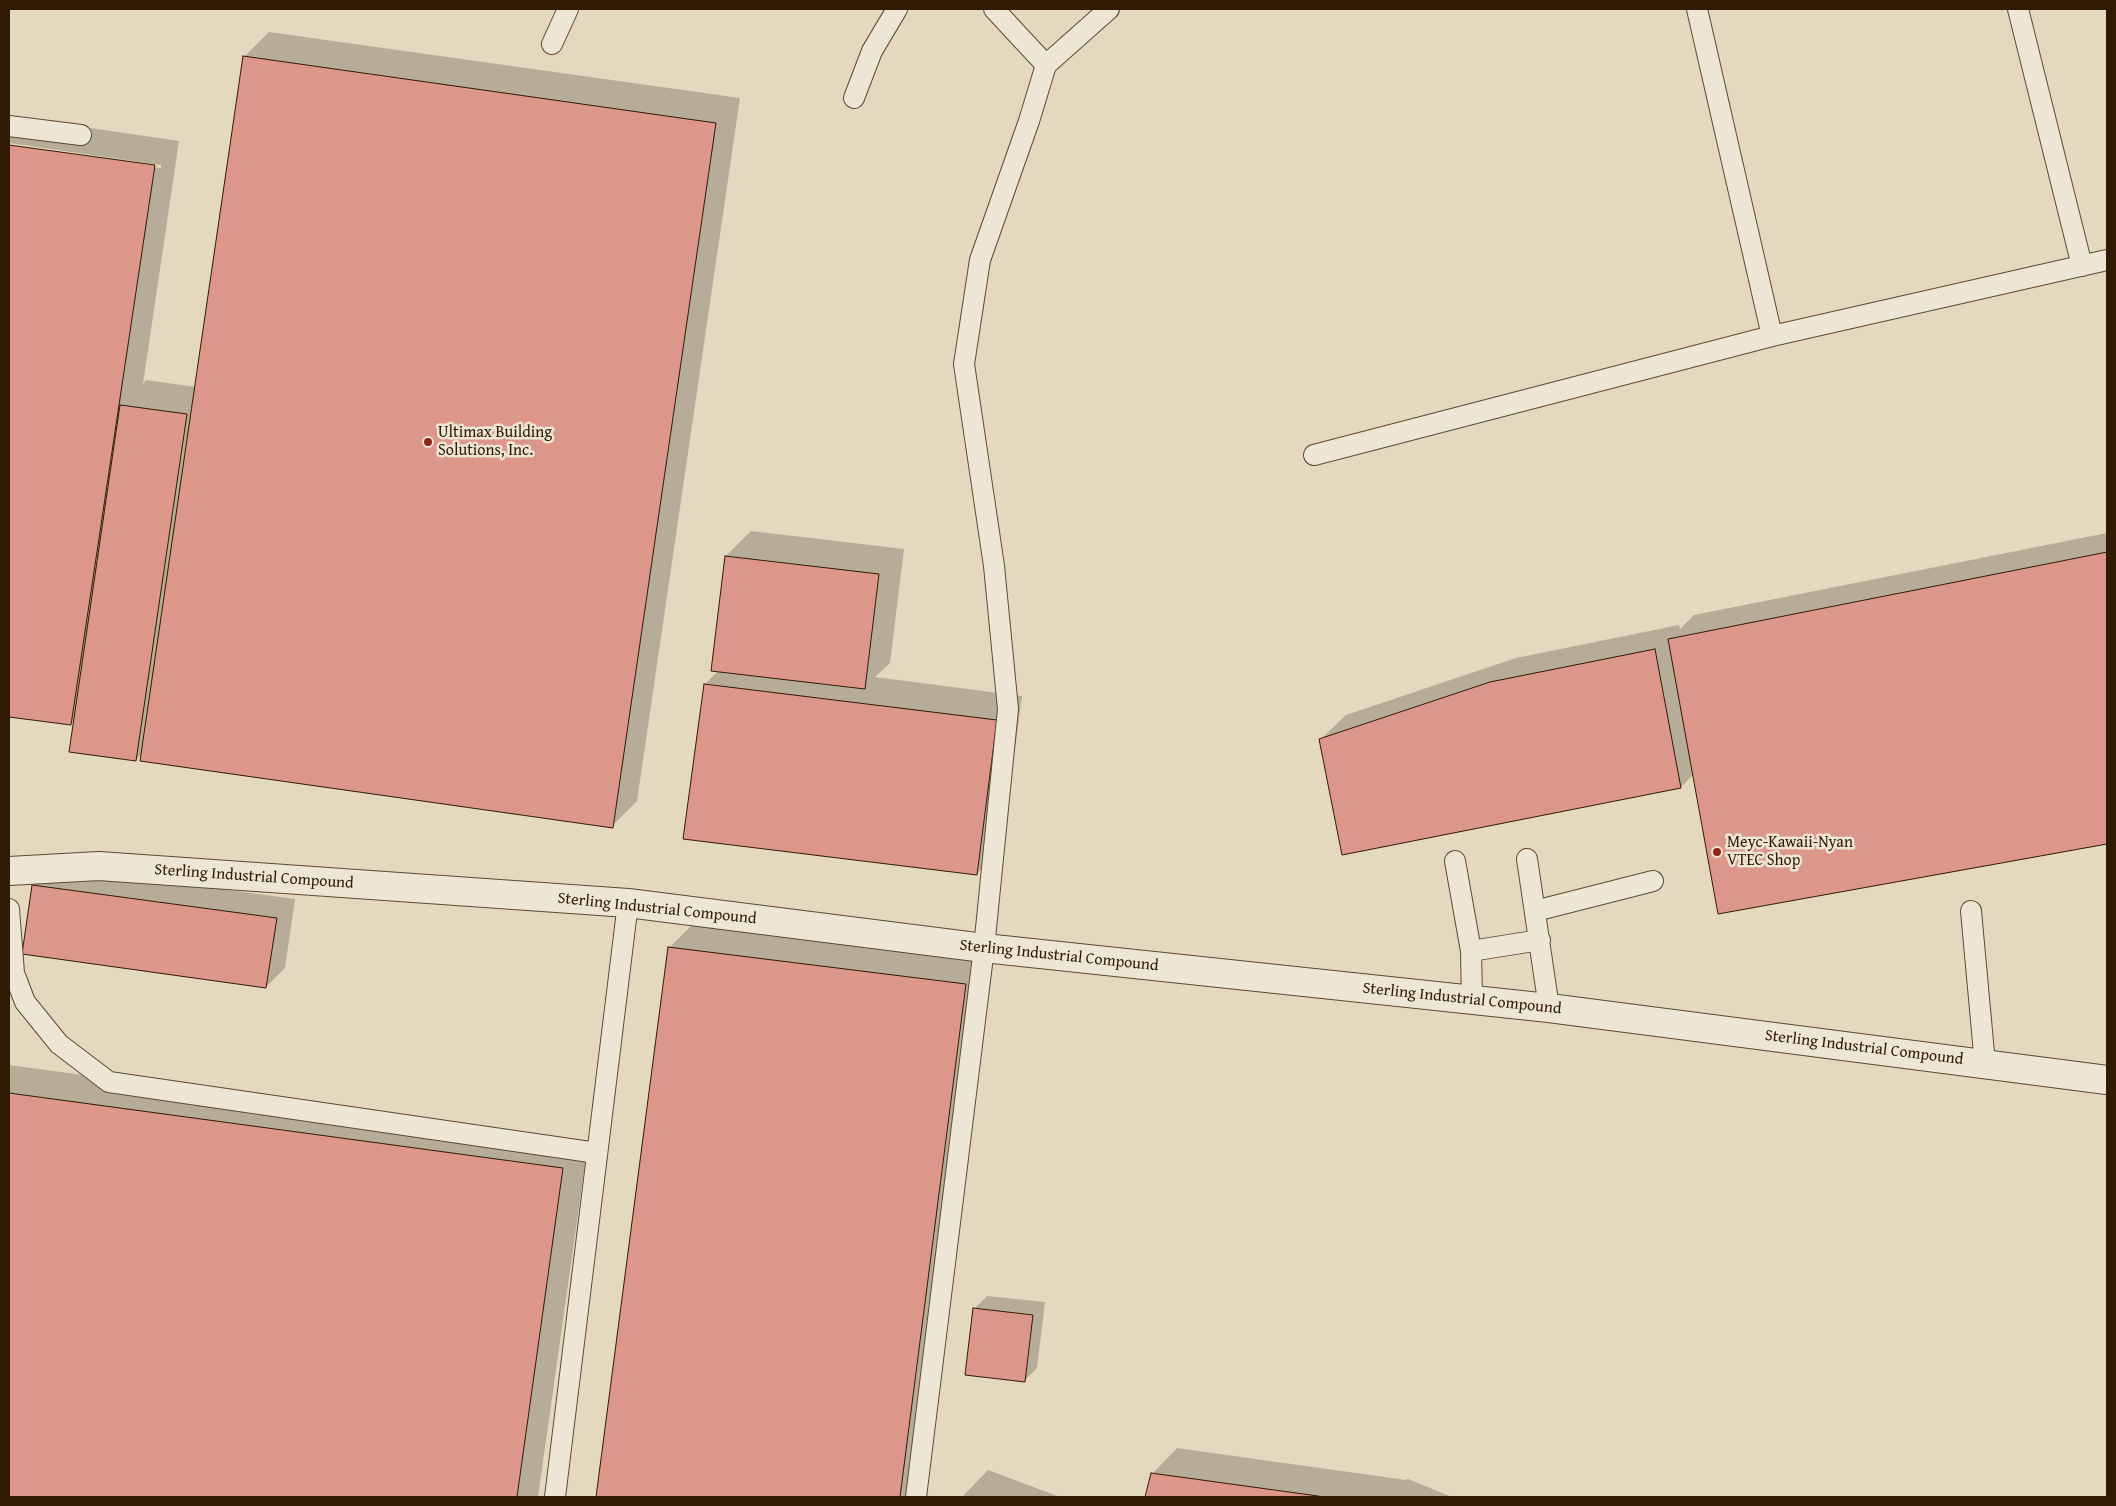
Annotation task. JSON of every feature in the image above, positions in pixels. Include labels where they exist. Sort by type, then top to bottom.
[{"type":"street","name":"Sterling Industrial Compound","points":[[9,870],[99,866],[628,903],[984,948],[1549,1008],[2107,1080]]},
{"type":"lane","points":[[552,44],[568,9]]},
{"type":"lane","points":[[854,98],[872,51],[897,9]]},
{"type":"lane","points":[[994,9],[1046,65]]},
{"type":"lane","points":[[916,1497],[984,948],[1008,709],[994,566],[964,364],[980,260],[1029,121],[1046,65],[1109,9]]},
{"type":"lane","points":[[1697,9],[1772,336]]},
{"type":"lane","points":[[2018,9],[2082,266]]},
{"type":"lane","points":[[9,126],[81,135]]},
{"type":"lane","points":[[1314,454],[1772,336],[2107,260]]},
{"type":"lane","points":[[1526,859],[1536,911],[1549,1008]]},
{"type":"lane","points":[[1455,861],[1471,951],[1472,1000]]},
{"type":"lane","points":[[1536,911],[1653,881]]},
{"type":"lane","points":[[555,1497],[628,903]]},
{"type":"lane","points":[[9,909],[14,973],[25,1002],[59,1044],[108,1082],[597,1153]]},
{"type":"lane","points":[[1971,912],[1985,1064]]},
{"type":"lane","points":[[1471,951],[1540,940]]},
{"type":"building","name":"Ultimax Building Solutions, Inc.","points":[[243,56],[716,123],[613,828],[140,761]]},
{"type":"building","points":[[9,145],[155,165],[71,725],[9,717]]},
{"type":"building","points":[[120,405],[187,414],[136,761],[69,752]]},
{"type":"building","points":[[2107,552],[2107,844],[1718,914],[1668,639]]},
{"type":"building","points":[[725,556],[879,574],[865,689],[711,671]]},
{"type":"building","points":[[1655,649],[1681,788],[1342,855],[1319,739],[1490,682]]},
{"type":"building","points":[[704,684],[997,720],[977,875],[683,839]]},
{"type":"building","points":[[32,885],[277,918],[266,988],[22,954]]},
{"type":"building","points":[[668,947],[966,984],[900,1497],[596,1497]]},
{"type":"building","points":[[9,1093],[563,1168],[517,1497],[9,1497]]},
{"type":"building","points":[[973,1308],[1033,1315],[1025,1382],[965,1375]]},
{"type":"building","points":[[1151,1473],[1325,1497],[1145,1497]]},
{"type":"place","name":"Ultimax Building Solutions, Inc.","points":[[428,442]]},
{"type":"place","name":"Meyc-Kawaii-Nyan VTEC Shop","points":[[1717,852]]}]
